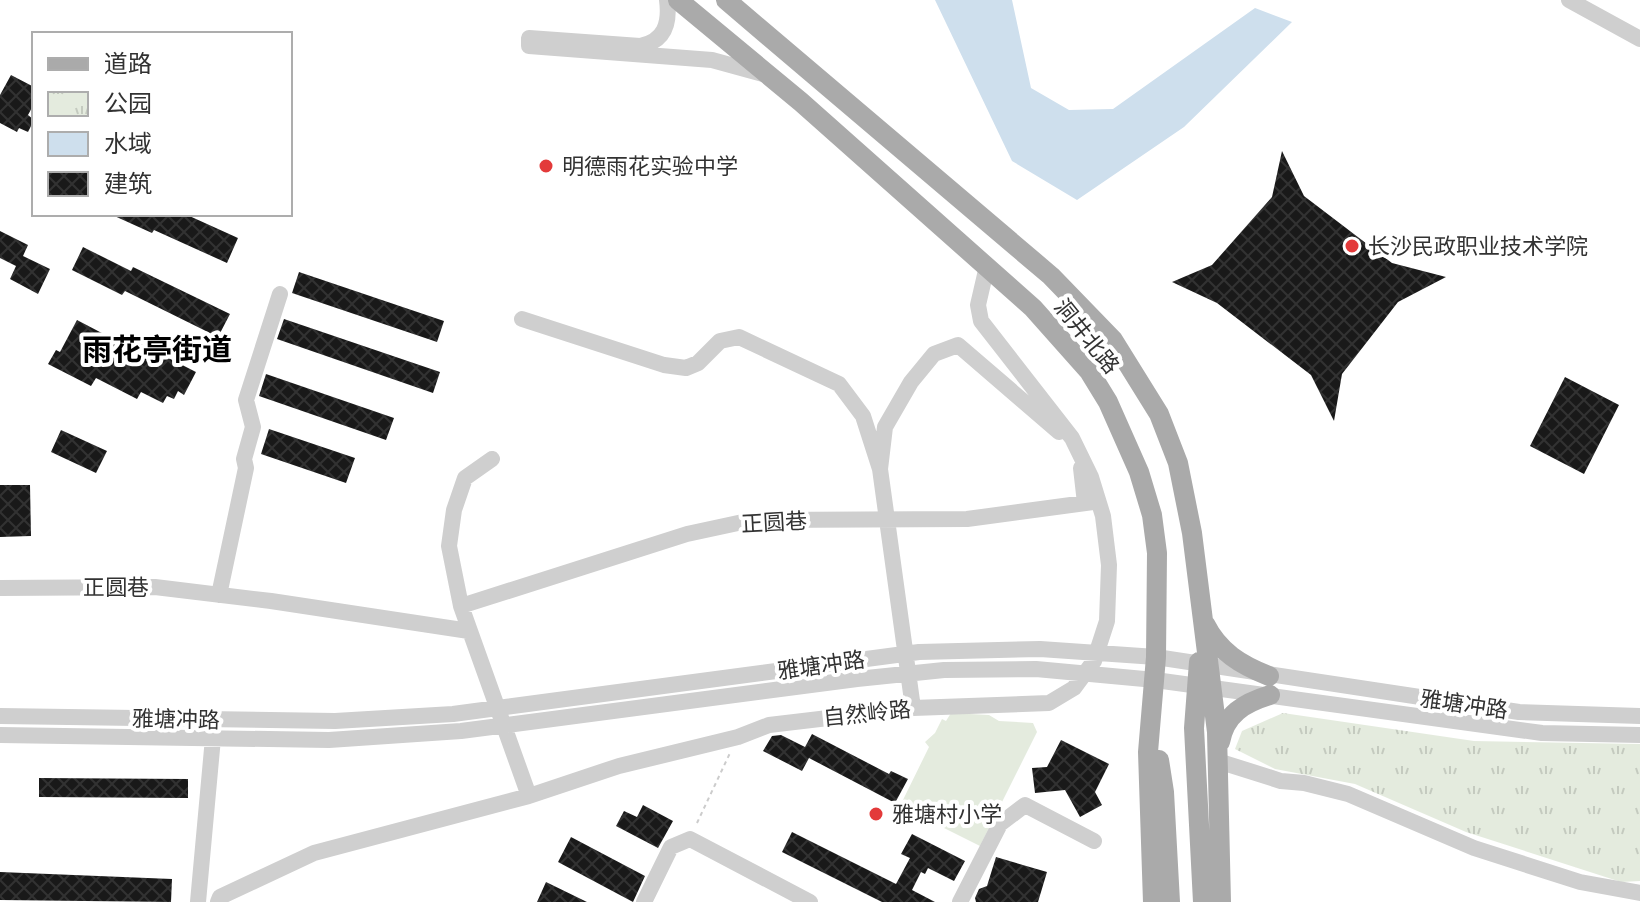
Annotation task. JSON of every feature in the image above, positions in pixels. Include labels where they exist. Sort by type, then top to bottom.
[{"type":"main road","name":"洞井北路","points":[[678,0],[774,80],[1033,308],[1089,371],[1122,432],[1152,515],[1157,553],[1155,680],[1148,752],[1153,902]]},
{"type":"main road","name":"洞井北路","points":[[726,0],[1051,276],[1113,340],[1159,414],[1178,463],[1192,533],[1202,617],[1204,676],[1218,758],[1221,902]]},
{"type":"main road","points":[[1202,617],[1211,635],[1227,653],[1269,685],[1233,714],[1225,725],[1218,758]]},
{"type":"main road","points":[[1203,902],[1194,728],[1204,676]]},
{"type":"main road","points":[[1151,717],[1164,792],[1170,902]]},
{"type":"street","points":[[667,0],[669,18],[666,27],[658,40],[649,45],[529,38],[529,46],[712,60],[748,68],[774,80]]},
{"type":"street","points":[[1569,0],[1640,39]]},
{"type":"street","name":"自然岭路","points":[[218,902],[220,897],[314,853],[529,796],[619,766],[738,737],[769,725],[913,708],[1049,703],[1074,688],[1097,653],[1107,621],[1109,565],[1103,516],[1092,502],[1091,477],[1072,438],[981,321],[978,305],[987,266]]},
{"type":"street","points":[[219,595],[246,468],[244,459],[253,427],[246,400],[280,294]]},
{"type":"street","points":[[522,319],[664,365],[686,368],[698,363],[720,341],[739,337],[839,384],[863,416],[880,469],[913,708]]},
{"type":"street","points":[[880,469],[885,427],[911,382],[934,354],[958,345],[1066,438],[1092,502]]},
{"type":"street","points":[[492,459],[465,478],[454,510],[449,546],[461,606],[529,796]]},
{"type":"street","name":"正圆巷","points":[[461,606],[687,534],[752,520],[967,519],[1092,502]]},
{"type":"street","name":"正圆巷","points":[[0,588],[155,587],[469,631]]},
{"type":"street","name":"雅塘冲路","points":[[0,716],[335,721],[453,714],[906,654],[1040,649],[1156,657],[1204,676]]},
{"type":"street","name":"雅塘冲路","points":[[0,735],[329,740],[461,731],[944,670],[1036,669],[1155,680],[1204,676],[1519,712],[1640,716]]},
{"type":"street","name":"雅塘冲路","points":[[1269,685],[1542,733],[1640,735]]},
{"type":"street","points":[[198,902],[213,738]]},
{"type":"street","points":[[1218,758],[1281,781],[1304,783],[1348,794],[1474,848],[1534,868],[1580,882],[1640,893]]},
{"type":"street","points":[[960,902],[1000,824],[1025,805],[1094,841]]},
{"type":"street","points":[[644,902],[671,847],[690,839],[810,902]]},
{"type":"path","points":[[690,839],[738,737]]},
{"type":"green space","points":[[951,713],[989,715],[999,721],[1033,723],[1037,732],[980,846],[900,806],[929,747],[925,742],[935,733],[942,719],[946,721]]},
{"type":"green space","points":[[1283,713],[1474,741],[1640,744],[1640,881],[1621,882],[1466,832],[1355,784],[1275,769],[1235,749],[1242,731]]},
{"type":"water","points":[[935,0],[1012,0],[1031,88],[1069,110],[1113,109],[1255,8],[1292,22],[1184,127],[1077,200],[1012,161]]},
{"type":"building","points":[[11,75],[32,86],[32,108],[28,115],[32,124],[28,132],[19,128],[17,132],[0,123],[0,95]]},
{"type":"building","points":[[1282,151],[1304,196],[1392,263],[1446,277],[1398,302],[1342,374],[1334,421],[1311,375],[1217,303],[1172,282],[1212,265],[1272,197]]},
{"type":"building","points":[[114,216],[189,216],[238,238],[227,263],[154,230],[152,233]]},
{"type":"building","points":[[0,231],[28,245],[23,256],[50,269],[38,294],[10,279],[16,266],[0,258]]},
{"type":"building","points":[[83,247],[131,271],[133,267],[230,314],[218,337],[125,291],[122,295],[72,270]]},
{"type":"building","points":[[299,272],[444,321],[437,342],[292,293]]},
{"type":"building","points":[[284,319],[440,372],[433,393],[277,339]]},
{"type":"building","points":[[77,320],[119,342],[123,335],[196,372],[184,395],[178,391],[174,399],[167,396],[163,403],[141,392],[137,399],[96,378],[91,386],[48,364],[56,350],[60,352]]},
{"type":"building","points":[[266,374],[394,418],[386,440],[259,396]]},
{"type":"building","points":[[1565,377],[1619,405],[1584,474],[1530,446]]},
{"type":"building","points":[[269,429],[355,458],[346,483],[261,454]]},
{"type":"building","points":[[61,430],[107,451],[96,473],[51,452]]},
{"type":"building","points":[[0,485],[30,485],[31,536],[0,537]]},
{"type":"building","points":[[812,734],[889,774],[891,771],[908,779],[895,803],[809,758],[802,771],[763,751],[772,736],[781,735],[805,747]]},
{"type":"building","points":[[1061,740],[1109,764],[1095,792],[1102,805],[1080,817],[1065,790],[1035,793],[1032,768],[1047,767]]},
{"type":"building","points":[[39,778],[188,779],[188,798],[39,797]]},
{"type":"building","points":[[643,805],[673,821],[658,848],[616,826],[624,811],[637,817]]},
{"type":"building","points":[[792,832],[896,884],[910,858],[901,854],[912,834],[965,861],[954,881],[928,868],[925,874],[921,872],[912,890],[935,902],[882,902],[782,852]]},
{"type":"building","points":[[571,837],[645,876],[633,902],[558,862]]},
{"type":"building","points":[[996,857],[1047,872],[1038,902],[976,902],[979,889],[987,886]]},
{"type":"building","points":[[0,872],[172,879],[171,902],[0,900]]},
{"type":"building","points":[[546,882],[587,902],[537,902]]},
{"type":"place","name":"明德雨花实验中学","points":[[546,166]]},
{"type":"place","name":"长沙民政职业技术学院","points":[[1352,246]]},
{"type":"place","name":"雅塘村小学","points":[[876,814]]},
{"type":"district","name":"雨花亭街道","points":[[157,349]]}]
